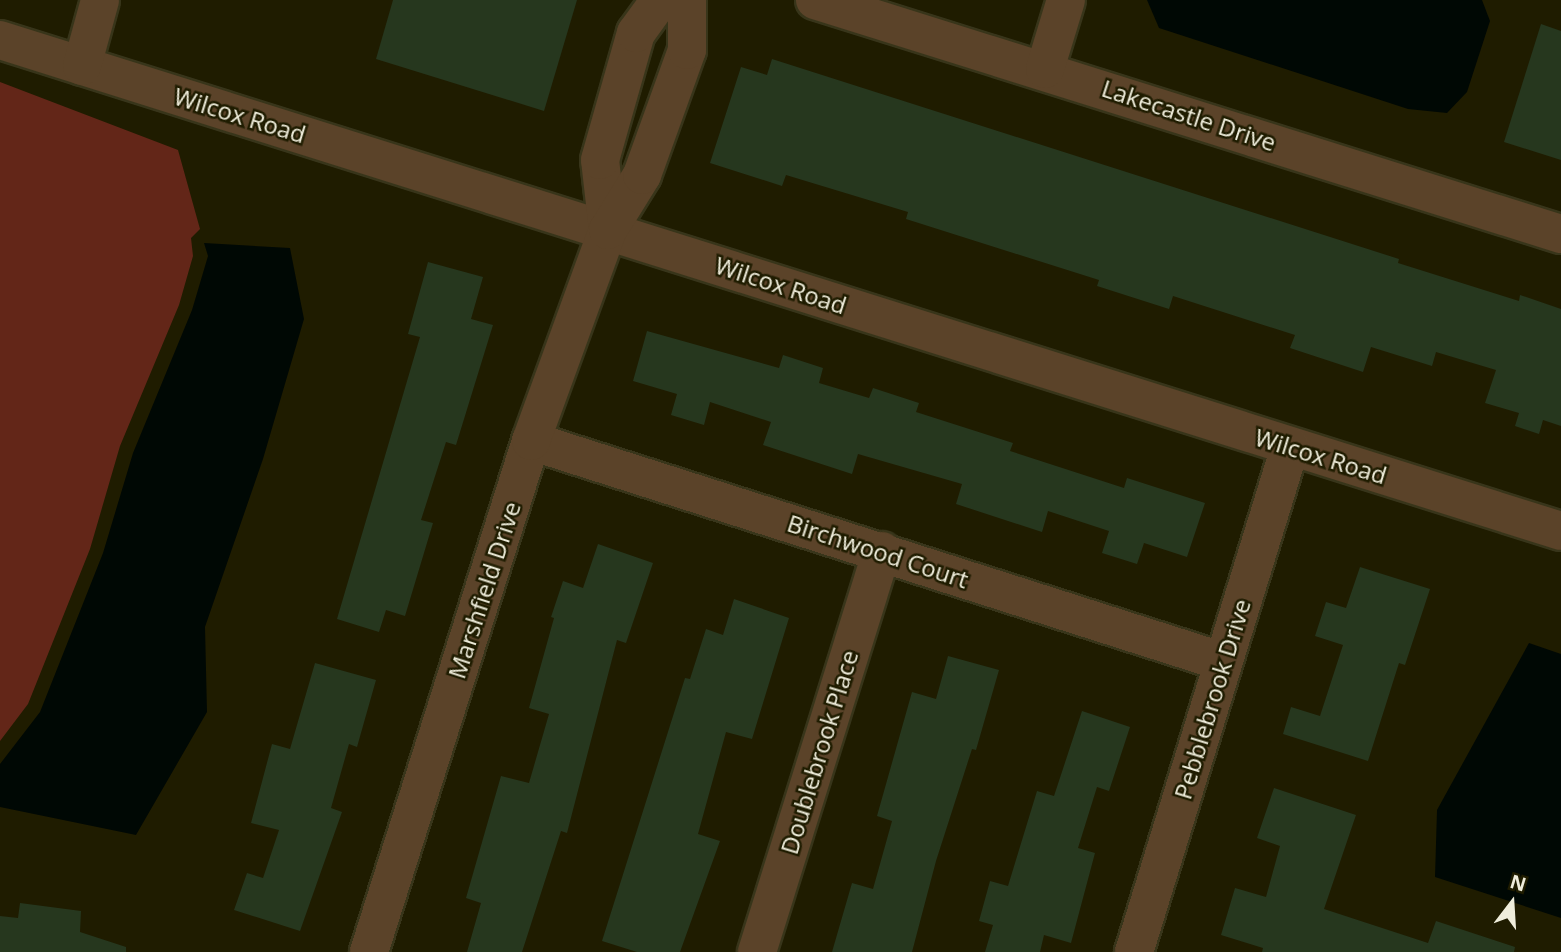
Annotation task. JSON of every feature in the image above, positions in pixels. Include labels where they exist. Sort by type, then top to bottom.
[{"type":"street","points":[[82,66],[100,0]]},
{"type":"street","name":"Marshfield Drive","points":[[608,230],[600,160],[636,33],[660,0]]},
{"type":"street","name":"Marshfield Drive","points":[[369,952],[531,441],[608,230],[642,175],[687,50],[687,0]]},
{"type":"street","name":"Lakecastle Drive","points":[[815,0],[1045,69],[1561,234]]},
{"type":"street","points":[[1045,69],[1066,0]]},
{"type":"street","name":"Wilcox Road","points":[[0,40],[1561,531]]},
{"type":"street","name":"Birchwood Court","points":[[531,441],[1224,662]]},
{"type":"street","name":"Pebblebrook Drive","points":[[1134,952],[1290,447]]},
{"type":"street","name":"Doublebrook Place","points":[[757,952],[881,551]]},
{"type":"shaded area","points":[[1147,0],[1482,0],[1490,21],[1467,92],[1447,113],[1408,109],[1159,28]]},
{"type":"shaded area","points":[[0,82],[178,150],[200,229],[191,238],[193,256],[179,305],[120,446],[90,549],[28,704],[0,741]]},
{"type":"shaded area","points":[[204,243],[290,248],[304,319],[263,459],[205,627],[207,712],[136,835],[0,807],[0,764],[40,712],[103,553],[133,453],[192,310],[208,256]]},
{"type":"shaded area","points":[[1529,643],[1561,654],[1561,918],[1435,877],[1437,810]]},
{"type":"building","points":[[393,0],[577,0],[544,111],[376,59]]},
{"type":"building","points":[[1541,24],[1561,31],[1561,160],[1504,142]]},
{"type":"building","points":[[772,59],[1399,259],[1398,263],[1519,301],[1520,295],[1561,309],[1561,426],[1543,420],[1539,434],[1515,426],[1519,413],[1485,403],[1496,370],[1436,352],[1432,366],[1371,347],[1363,372],[1290,348],[1295,335],[1173,296],[1169,309],[1097,286],[1099,280],[906,219],[908,212],[786,175],[782,186],[710,163],[741,67],[767,75]]},
{"type":"building","points":[[428,262],[483,277],[471,319],[493,325],[456,445],[446,442],[421,520],[433,523],[405,616],[386,610],[379,632],[337,619],[420,337],[408,334]]},
{"type":"building","points":[[647,331],[779,368],[783,355],[823,368],[819,383],[869,398],[873,388],[919,403],[916,412],[1013,443],[1010,451],[1124,488],[1127,478],[1205,503],[1187,557],[1144,543],[1137,564],[1102,553],[1109,531],[1048,511],[1042,532],[956,504],[962,484],[858,454],[852,474],[763,445],[771,422],[710,402],[704,425],[671,415],[677,394],[633,381]]},
{"type":"building","points":[[598,544],[653,563],[626,643],[617,640],[567,833],[561,831],[522,952],[467,952],[481,903],[466,898],[501,776],[529,783],[549,714],[529,708],[554,618],[551,617],[563,581],[583,588]]},
{"type":"building","points":[[1360,567],[1430,589],[1405,665],[1399,663],[1368,761],[1283,734],[1291,707],[1320,716],[1343,645],[1315,636],[1326,602],[1346,608]]},
{"type":"building","points":[[734,599],[789,618],[752,739],[726,732],[698,834],[720,841],[680,952],[637,952],[602,941],[685,678],[690,679],[706,629],[723,635]]},
{"type":"building","points":[[948,656],[999,670],[976,750],[972,749],[936,861],[912,952],[832,952],[852,883],[873,889],[892,821],[877,816],[912,692],[936,699]]},
{"type":"building","points":[[315,663],[376,680],[357,747],[349,744],[331,808],[342,812],[300,931],[234,910],[247,873],[263,878],[279,830],[251,823],[272,744],[290,749]]},
{"type":"building","points":[[1082,711],[1130,727],[1109,791],[1097,787],[1078,848],[1095,853],[1071,943],[1044,935],[1040,952],[985,952],[993,925],[979,921],[990,881],[1008,886],[1037,791],[1054,796]]},
{"type":"building","points":[[1274,788],[1356,815],[1324,909],[1428,943],[1436,921],[1515,947],[1514,952],[1262,952],[1263,948],[1221,935],[1235,888],[1266,897],[1280,846],[1257,838]]},
{"type":"building","points":[[20,903],[81,911],[80,932],[126,947],[126,952],[0,952],[0,916],[18,918]]}]
